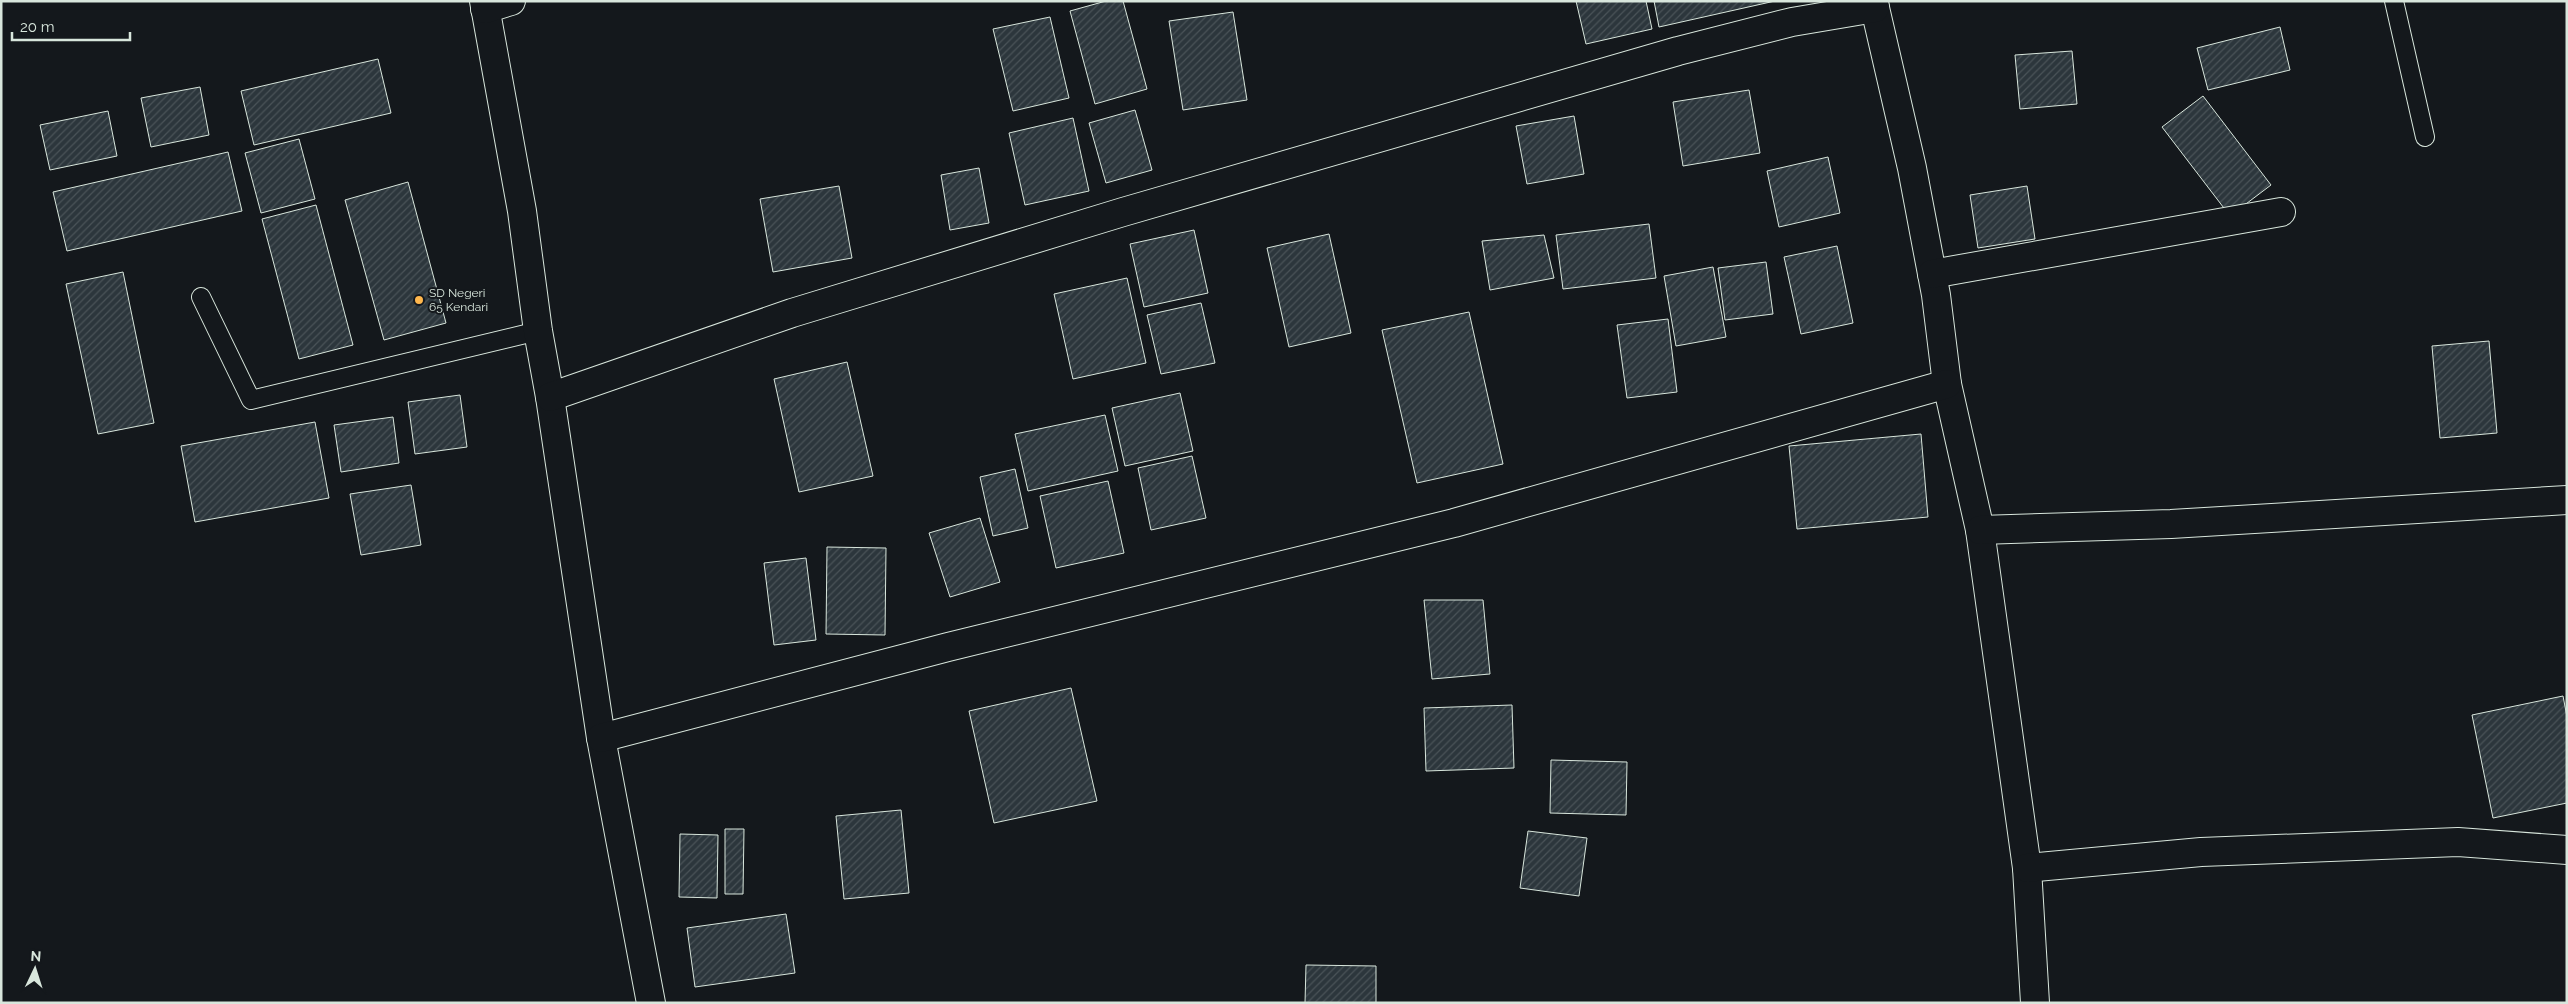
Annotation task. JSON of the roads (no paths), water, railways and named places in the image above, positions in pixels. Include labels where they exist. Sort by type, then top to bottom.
[{"type":"street","points":[[511,1],[484,5],[522,211],[538,331],[550,397],[601,738],[651,1003]]},
{"type":"street","points":[[550,397],[792,313],[1123,212],[1678,51],[1792,22],[1874,5],[1912,168],[1932,274],[1946,384],[1980,530],[2027,868],[2035,1003]]},
{"type":"street","points":[[1932,274],[2281,212]]},
{"type":"street","points":[[601,738],[948,647],[1454,522],[1946,384]]},
{"type":"street","points":[[1980,530],[2171,524],[2567,500]]},
{"type":"street","points":[[2027,868],[2201,852],[2458,842],[2567,850]]},
{"type":"lane","points":[[2394,1],[2425,137]]},
{"type":"lane","points":[[201,297],[251,400],[538,331]]},
{"type":"place","name":"SD Negeri 65 Kendari","points":[[419,300]]}]
